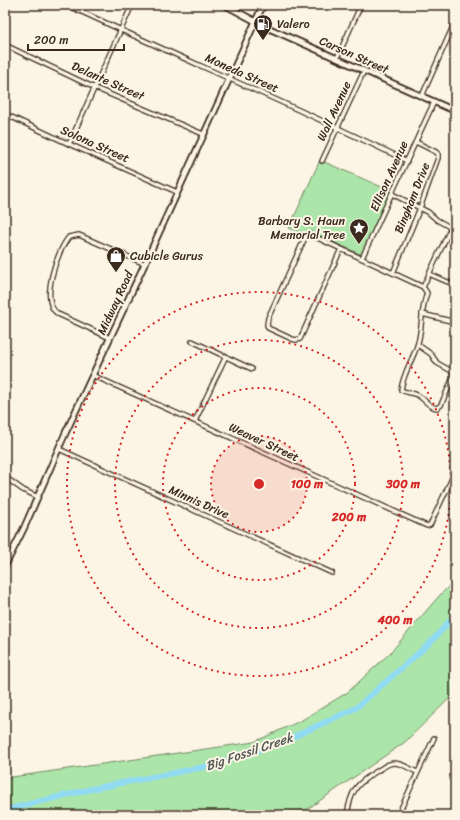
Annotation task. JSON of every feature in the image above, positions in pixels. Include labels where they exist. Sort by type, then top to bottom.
[{"type":"main road","name":"Carson Street","points":[[225,5],[266,27],[455,111]]},
{"type":"main road","name":"Midway Road","points":[[5,566],[24,528],[92,375],[145,264],[262,5]]},
{"type":"street","name":"Moneda Street","points":[[67,5],[121,31],[338,127],[407,162]]},
{"type":"street","points":[[69,144],[132,5]]},
{"type":"street","points":[[337,58],[362,5]]},
{"type":"street","points":[[422,96],[455,22]]},
{"type":"street","name":"Delante Street","points":[[5,45],[95,88],[203,134]]},
{"type":"street","name":"Wall Avenue","points":[[322,161],[364,70]]},
{"type":"street","name":"Ellison Avenue","points":[[362,258],[434,102]]},
{"type":"street","name":"Solona Street","points":[[5,114],[177,192]]},
{"type":"street","name":"Bingham Drive","points":[[392,273],[437,165],[438,154],[432,149],[416,142]]},
{"type":"street","points":[[392,194],[428,212],[437,220],[453,229]]},
{"type":"street","points":[[423,286],[453,229],[455,219]]},
{"type":"street","points":[[341,249],[300,339],[296,340],[272,330],[267,326],[267,322],[304,240],[309,234],[423,286],[427,293],[423,304],[418,345],[405,373],[401,390],[420,396],[433,407],[439,408],[455,373],[437,363],[431,354],[418,345]]},
{"type":"street","points":[[110,338],[58,314],[53,310],[51,305],[50,288],[53,270],[58,257],[69,237],[79,235],[145,264]]},
{"type":"street","points":[[429,274],[455,285]]},
{"type":"street","points":[[422,314],[455,322]]},
{"type":"street","points":[[192,341],[252,369]]},
{"type":"street","points":[[195,421],[226,356]]},
{"type":"street","name":"Weaver Street","points":[[92,375],[427,526],[430,525],[455,472]]},
{"type":"street","name":"Minnis Drive","points":[[59,449],[332,572]]},
{"type":"street","points":[[5,477],[23,490],[38,497]]},
{"type":"street","points":[[398,815],[434,738]]},
{"type":"street","points":[[347,815],[349,800],[352,792],[369,776],[388,764],[394,763],[417,772]]},
{"type":"green space","points":[[320,160],[391,191],[362,255],[312,232],[305,235],[289,228]]},
{"type":"green space","points":[[455,580],[455,693],[405,742],[306,810],[277,815],[5,815],[5,778],[254,742],[302,720],[348,692],[390,653],[439,596]]},
{"type":"waterway","name":"Big Fossil Creek","points":[[5,810],[91,789],[204,767],[278,744],[356,708],[431,642],[455,615]]},
{"type":"place","name":"Valero","points":[[263,41]]},
{"type":"place","name":"Barbary S. Haun Memorial Tree","points":[[359,245]]},
{"type":"place","name":"Cubicle Gurus","points":[[116,273]]}]
